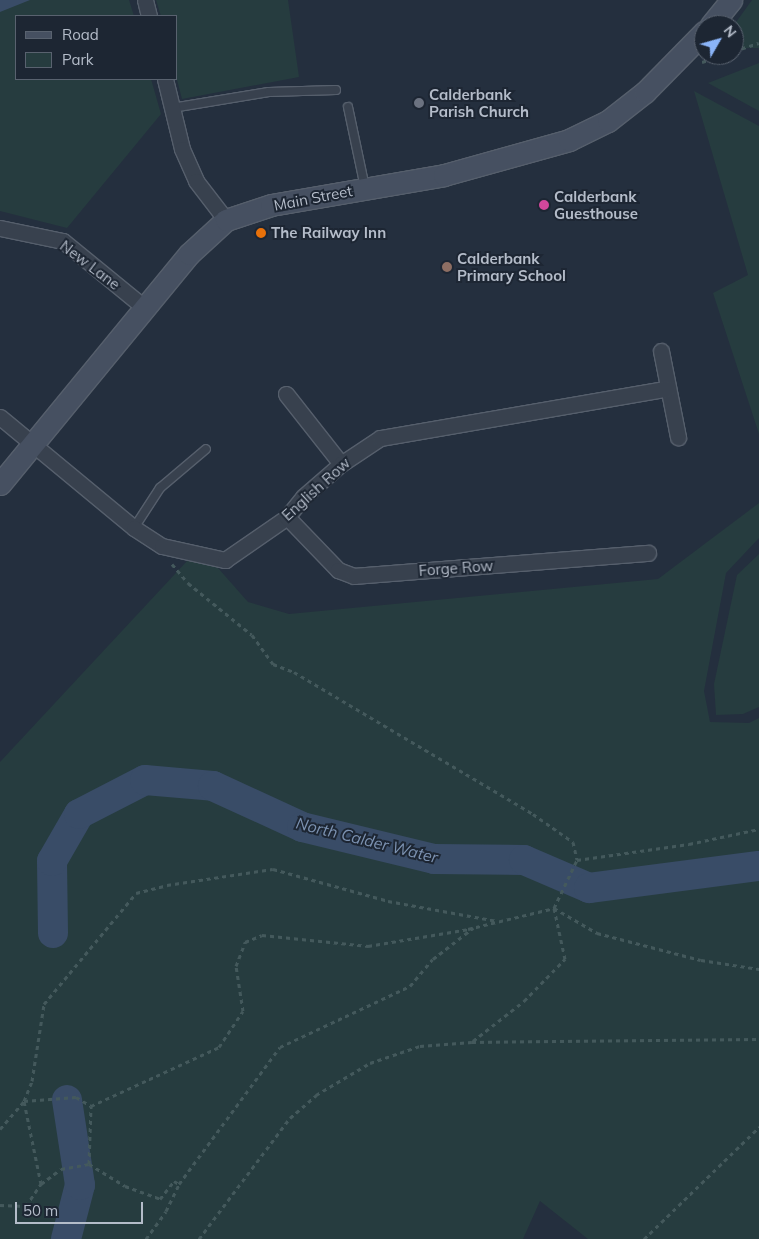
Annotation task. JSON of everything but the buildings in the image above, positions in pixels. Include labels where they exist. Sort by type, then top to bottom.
[{"type":"main road","points":[[718,15],[731,0]]},
{"type":"main road","name":"Main Street","points":[[0,484],[189,254],[226,220],[271,205],[444,176],[569,140],[608,121],[645,92],[694,42]]},
{"type":"street","points":[[145,0],[149,15]]},
{"type":"street","points":[[165,80],[182,149],[196,181],[226,220]]},
{"type":"street","name":"New Lane","points":[[0,228],[63,241],[145,308]]},
{"type":"street","points":[[661,351],[678,437]]},
{"type":"street","name":"English Row","points":[[0,417],[134,528],[162,546],[225,560],[287,517],[303,497],[341,464],[380,438],[668,388]]},
{"type":"street","points":[[286,394],[341,464]]},
{"type":"street","name":"Forge Row","points":[[287,517],[338,570],[354,576],[648,553]]},
{"type":"lane","points":[[172,108],[196,101],[269,92],[336,90]]},
{"type":"lane","points":[[348,107],[365,188]]},
{"type":"lane","points":[[134,528],[160,488],[206,449]]},
{"type":"path","points":[[744,48],[759,43]]},
{"type":"path","points":[[162,546],[188,583],[252,635],[273,664],[294,672],[533,814],[573,842],[577,860],[554,908],[565,959],[524,1002],[472,1042]]},
{"type":"path","points":[[577,860],[690,844],[759,829]]},
{"type":"path","points":[[0,1129],[24,1101],[32,1081],[44,1004],[136,893],[177,883],[273,869],[388,901],[498,921]]},
{"type":"path","points":[[91,1106],[219,1048],[243,1011],[236,966],[245,942],[262,935],[368,946],[475,927],[554,908],[597,932],[701,960],[759,969]]},
{"type":"path","points":[[146,1239],[166,1211],[179,1184],[280,1047],[410,986],[433,959],[475,927]]},
{"type":"path","points":[[199,1239],[290,1118],[316,1095],[370,1063],[420,1046],[472,1042],[759,1039]]},
{"type":"path","points":[[24,1101],[76,1098],[91,1106]]},
{"type":"path","points":[[24,1101],[41,1184]]},
{"type":"path","points":[[89,1164],[91,1106]]},
{"type":"path","points":[[644,1239],[759,1127]]},
{"type":"path","points":[[0,1206],[26,1206],[41,1184],[61,1169],[89,1164],[125,1186],[160,1199],[174,1180],[179,1184]]},
{"type":"green space","points":[[0,0],[129,0],[134,15],[15,15],[15,80],[151,80],[161,114],[67,228],[0,211]]},
{"type":"green space","points":[[156,0],[288,0],[299,77],[182,99],[177,80],[178,15],[161,15]]},
{"type":"green space","points":[[752,0],[759,0],[759,48],[744,48],[744,15],[741,15]]},
{"type":"green space","points":[[759,63],[759,111],[708,83]]},
{"type":"green space","points":[[694,91],[759,126],[759,434],[713,293],[748,275]]},
{"type":"green space","points":[[759,503],[759,538],[726,573],[704,691],[710,722],[749,723],[759,718],[759,1239],[588,1239],[540,1201],[523,1239],[0,1239],[0,762],[188,560],[218,568],[248,602],[289,614],[658,579]]},
{"type":"green space","points":[[759,554],[759,707],[743,714],[716,715],[714,684],[737,575]]},
{"type":"water","points":[[0,0],[30,0],[0,12]]},
{"type":"waterway","name":"North Calder Water","points":[[53,933],[52,861],[79,814],[145,780],[213,786],[302,827],[434,859],[524,860],[589,888],[759,866]]},
{"type":"waterway","name":"North Calder Water","points":[[66,1239],[80,1185],[67,1100]]},
{"type":"place","name":"Calderbank Parish Church","points":[[419,103]]},
{"type":"place","name":"Calderbank Guesthouse","points":[[544,205]]},
{"type":"place","name":"The Railway Inn","points":[[261,233]]},
{"type":"place","name":"Calderbank Primary School","points":[[447,267]]}]
